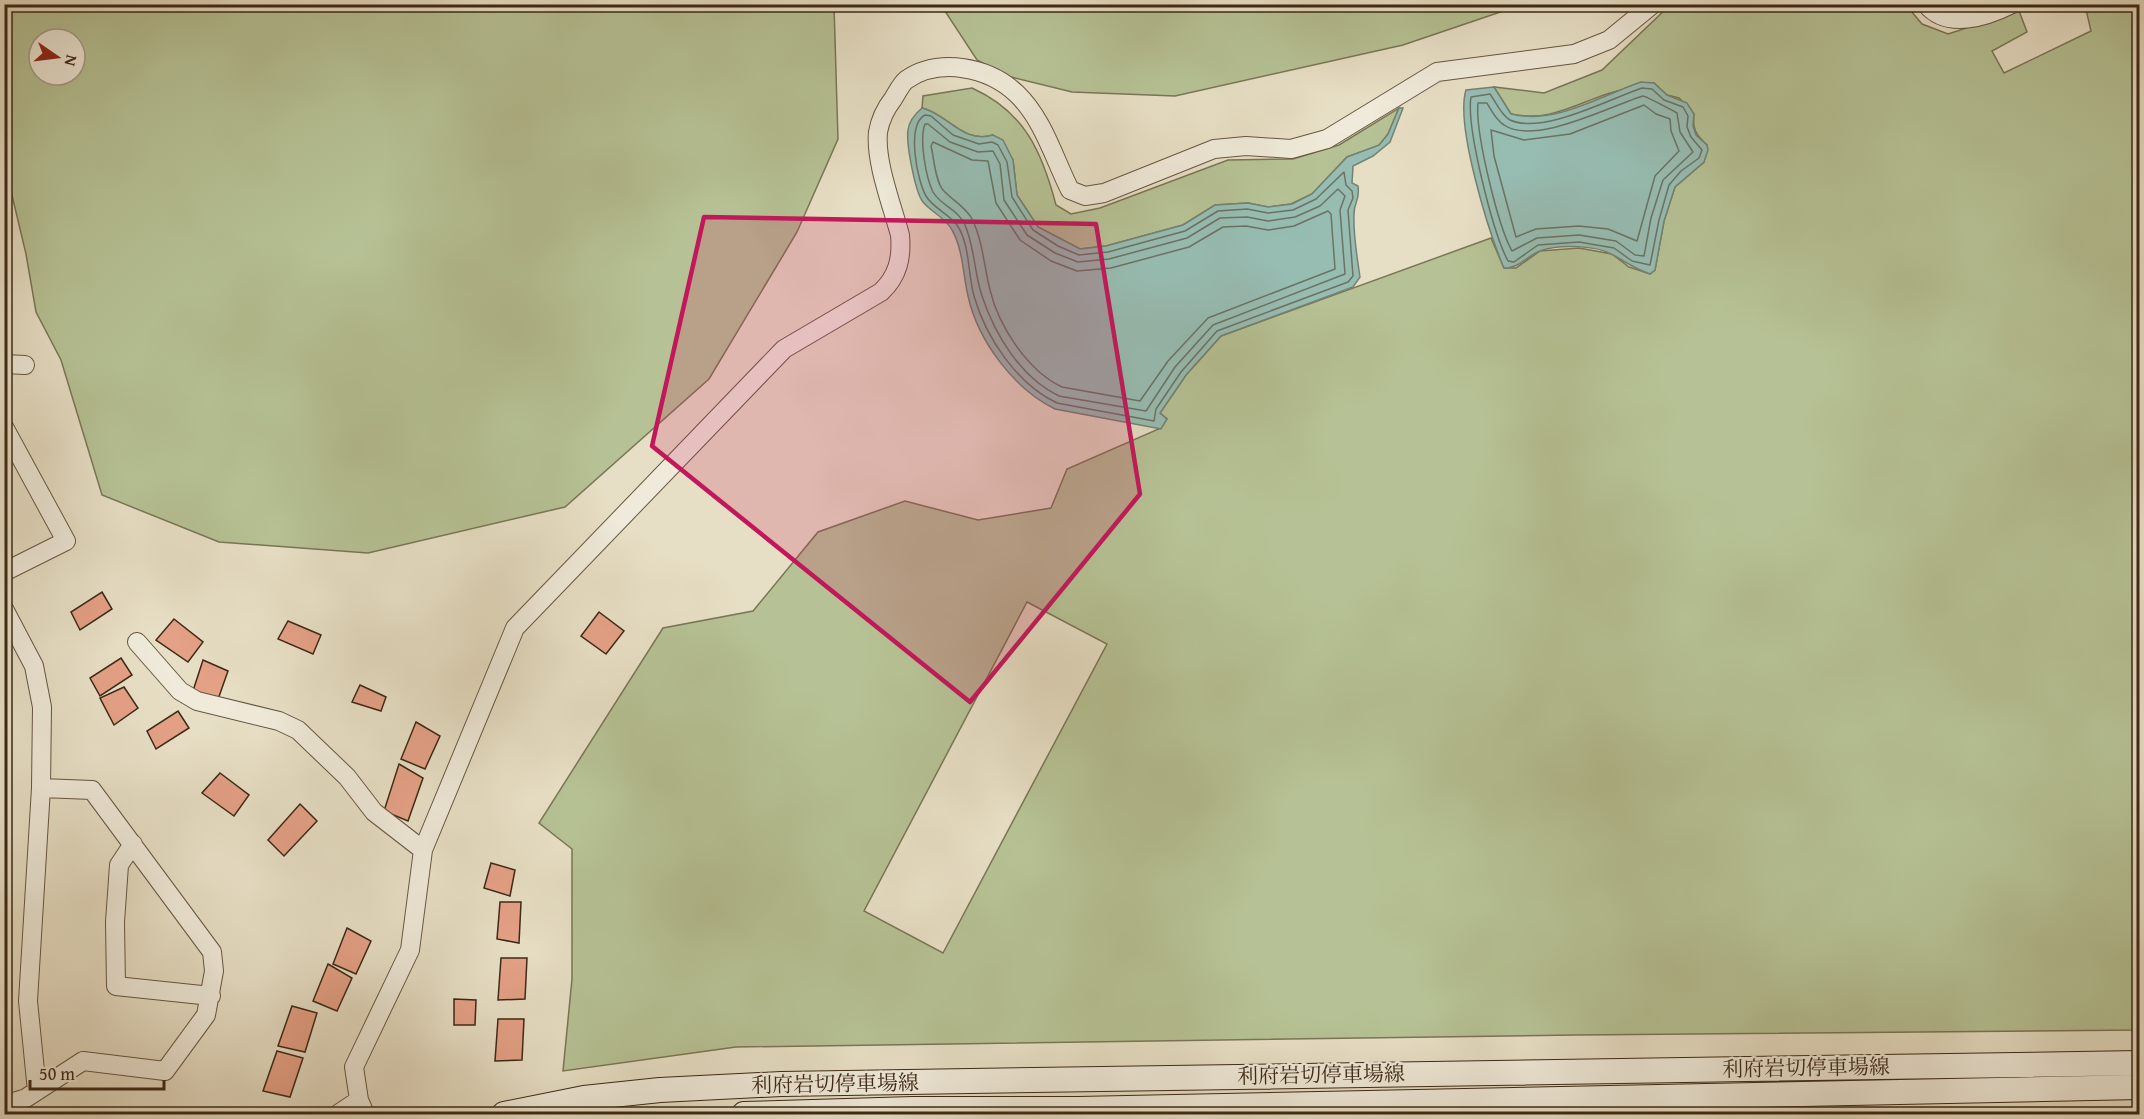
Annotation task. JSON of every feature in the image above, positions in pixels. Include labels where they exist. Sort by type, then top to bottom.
[{"type":"main road","name":"利府岩切停車場線","points":[[504,1114],[584,1098],[650,1091],[781,1084],[2139,1063]]},
{"type":"main road","name":"利府岩切停車場線","points":[[744,1114],[2139,1087]]},
{"type":"street","points":[[338,1114],[362,1107],[354,1067],[410,950],[423,850],[515,628],[784,349],[881,292],[893,280],[901,250],[900,235],[879,150],[878,130],[887,106],[905,81],[927,71],[947,66],[973,69],[996,79],[1017,94],[1042,129],[1070,190],[1085,196],[1104,194],[1214,149],[1246,146],[1291,149],[1327,139],[1437,72],[1574,54],[1609,40],[1653,4]]},
{"type":"street","points":[[1926,4],[1932,12],[1945,18],[1964,20],[1996,12],[2012,4]]},
{"type":"street","points":[[4,364],[25,365]]},
{"type":"street","points":[[4,427],[66,541],[4,572]]},
{"type":"street","points":[[4,609],[34,666],[42,707],[40,788],[28,1001],[37,1091]]},
{"type":"street","points":[[136,642],[180,691],[197,701],[279,721],[298,730],[347,777],[374,812],[423,850]]},
{"type":"street","points":[[4,1105],[26,1098],[83,1061],[165,1071],[206,1014],[214,971],[212,952],[93,790],[40,788]]},
{"type":"street","points":[[133,844],[119,865],[115,922],[116,986],[211,996]]},
{"type":"highlighted area","points":[[704,217],[1096,224],[1140,494],[970,702],[652,446]]},
{"type":"green space","points":[[5,4],[834,5],[838,139],[797,232],[709,379],[565,507],[368,553],[219,542],[102,495],[61,360],[36,312],[26,254],[5,166]]},
{"type":"green space","points":[[941,5],[1521,5],[1403,45],[1175,96],[1072,92],[1007,76],[977,60]]},
{"type":"green space","points":[[1670,5],[1906,5],[1922,24],[1948,34],[2019,11],[2027,32],[1992,51],[2004,73],[2091,31],[2085,5],[2139,5],[2139,1030],[1576,1035],[736,1047],[563,1071],[572,979],[572,849],[539,823],[663,628],[753,611],[818,532],[905,501],[978,520],[1051,508],[1067,469],[1161,428],[1167,419],[1160,413],[1186,375],[1221,336],[1491,238],[1504,268],[1516,268],[1540,251],[1579,248],[1612,254],[1629,267],[1650,274],[1655,270],[1664,221],[1675,187],[1704,162],[1707,145],[1696,131],[1694,114],[1679,98],[1667,95],[1654,83],[1616,91],[1559,112],[1536,116],[1511,114],[1494,87],[1544,93],[1602,70]],"holes":[[[1027,602],[1107,644],[943,953],[864,911]]]},
{"type":"green space","points":[[972,88],[1006,109],[1029,136],[1044,168],[1056,205],[1071,214],[1100,208],[1228,160],[1293,159],[1339,145],[1399,108],[1388,134],[1379,146],[1347,157],[1312,194],[1291,204],[1268,207],[1248,203],[1215,205],[1183,225],[1106,246],[1080,249],[1038,227],[1017,195],[1013,160],[993,135],[982,137],[964,132],[940,116],[922,108],[923,96]]},
{"type":"water","points":[[1641,82],[1654,83],[1667,95],[1687,103],[1694,114],[1693,126],[1696,135],[1707,145],[1708,150],[1704,162],[1675,187],[1664,221],[1655,270],[1650,274],[1606,252],[1577,247],[1548,249],[1535,253],[1515,266],[1504,268],[1482,206],[1469,152],[1465,128],[1466,90],[1494,87],[1511,114],[1544,116],[1577,107]]},
{"type":"water","points":[[922,108],[940,116],[964,132],[982,137],[993,135],[1003,140],[1013,160],[1017,195],[1038,227],[1080,249],[1106,246],[1183,225],[1215,205],[1248,203],[1268,207],[1292,204],[1312,194],[1347,157],[1379,145],[1388,134],[1399,108],[1403,108],[1390,142],[1373,156],[1353,166],[1352,183],[1358,186],[1354,222],[1360,277],[1353,287],[1221,336],[1186,375],[1160,413],[1167,419],[1161,429],[1055,409],[1026,389],[1000,362],[980,330],[973,313],[956,237],[946,222],[923,202],[917,188],[910,156],[908,130],[913,118]]},
{"type":"building","points":[[4,219],[7,219],[6,244],[4,244]]},
{"type":"building","points":[[10,248],[9,273],[4,273],[4,249]]},
{"type":"building","points":[[102,592],[112,609],[80,630],[71,612]]},
{"type":"building","points":[[599,612],[624,631],[606,654],[581,636]]},
{"type":"building","points":[[174,619],[203,642],[188,662],[156,640]]},
{"type":"building","points":[[288,621],[321,635],[313,654],[278,639]]},
{"type":"building","points":[[121,658],[132,675],[100,696],[90,678]]},
{"type":"building","points":[[203,660],[228,671],[216,705],[191,697]]},
{"type":"building","points":[[360,685],[386,697],[381,711],[352,702]]},
{"type":"building","points":[[124,687],[138,708],[114,725],[100,698]]},
{"type":"building","points":[[178,711],[189,728],[156,749],[147,731]]},
{"type":"building","points":[[416,722],[440,736],[425,769],[401,759]]},
{"type":"building","points":[[399,764],[423,778],[408,821],[384,811]]},
{"type":"building","points":[[220,773],[249,795],[234,816],[202,793]]},
{"type":"building","points":[[300,804],[317,821],[284,856],[268,840]]},
{"type":"building","points":[[491,863],[515,870],[510,896],[484,888]]},
{"type":"building","points":[[500,902],[521,902],[519,943],[497,939]]},
{"type":"building","points":[[347,928],[371,941],[356,974],[333,964]]},
{"type":"building","points":[[501,958],[527,958],[525,999],[498,1000]]},
{"type":"building","points":[[328,964],[352,978],[337,1011],[313,1001]]},
{"type":"building","points":[[454,999],[476,1000],[475,1025],[454,1025]]},
{"type":"building","points":[[292,1006],[317,1013],[305,1052],[278,1046]]},
{"type":"building","points":[[498,1019],[524,1019],[522,1060],[495,1061]]},
{"type":"building","points":[[277,1051],[303,1058],[290,1097],[263,1091]]}]
